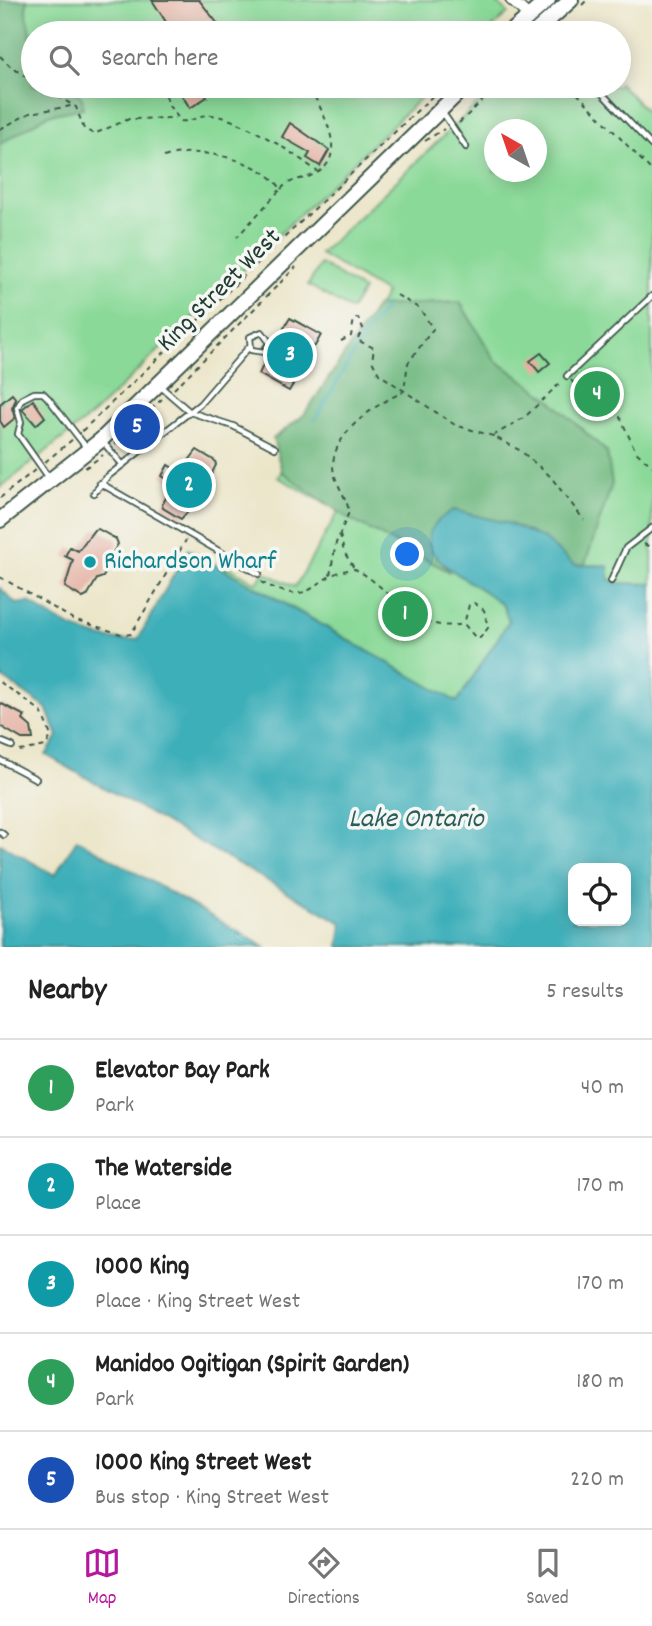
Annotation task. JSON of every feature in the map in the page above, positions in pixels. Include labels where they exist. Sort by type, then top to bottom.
[{"type":"main road","points":[[523,21],[548,0]]},
{"type":"main road","points":[[550,21],[571,0]]},
{"type":"main road","name":"King Street West","points":[[0,520],[102,440],[453,98]]},
{"type":"street","points":[[511,0],[528,16]]},
{"type":"lane","points":[[528,16],[531,21]]},
{"type":"lane","points":[[606,98],[652,146]]},
{"type":"lane","points":[[441,109],[466,147]]},
{"type":"lane","points":[[567,376],[652,296]]},
{"type":"lane","points":[[94,493],[100,483],[190,411],[249,347],[249,340],[255,332],[265,334],[270,343]]},
{"type":"lane","points":[[249,347],[254,352],[265,352]]},
{"type":"lane","points":[[159,386],[190,411],[233,426],[272,449],[275,448]]},
{"type":"lane","points":[[51,481],[18,434],[21,418],[17,408],[22,399],[34,393],[43,393],[89,450]]},
{"type":"lane","points":[[102,440],[123,465]]},
{"type":"lane","points":[[100,483],[258,577]]},
{"type":"lane","points":[[611,581],[626,548],[652,528]]},
{"type":"lane","points":[[0,741],[12,747]]},
{"type":"lane","points":[[0,760],[36,779]]},
{"type":"path","points":[[0,55],[21,73]]},
{"type":"path","points":[[60,98],[80,111],[84,129],[93,134],[100,134],[129,119],[176,118],[186,122],[205,114],[233,119],[294,154],[318,172]]},
{"type":"path","points":[[167,98],[176,118]]},
{"type":"path","points":[[237,237],[291,179],[318,172],[331,159],[333,151],[330,135],[314,98]]},
{"type":"path","points":[[0,498],[78,434],[430,98]]},
{"type":"path","points":[[582,98],[652,171]]},
{"type":"path","points":[[0,129],[30,113],[55,111],[72,105]]},
{"type":"path","points":[[164,158],[193,153],[227,155],[264,172],[281,189]]},
{"type":"path","points":[[397,295],[420,309],[433,329],[408,363],[404,391]]},
{"type":"path","points":[[341,341],[351,335],[357,317],[363,327],[357,340],[374,348],[372,358],[376,371],[455,425],[493,436],[521,451],[550,476],[584,520]]},
{"type":"path","points":[[493,436],[525,416],[567,376],[575,385],[583,377],[620,417],[636,452],[652,466]]},
{"type":"path","points":[[330,576],[340,534],[349,512],[334,471],[337,451],[351,428],[364,415],[404,391]]},
{"type":"path","points":[[340,534],[344,552],[355,569],[372,579],[406,612],[436,626],[464,624]]},
{"type":"path","points":[[0,578],[73,619],[124,635],[131,634],[184,539],[197,546]]},
{"type":"path","points":[[258,577],[291,595],[311,590],[330,576],[355,569]]},
{"type":"path","points":[[474,603],[484,610],[488,628],[480,638],[475,637],[464,624],[469,605],[474,603]]},
{"type":"path","points":[[0,682],[41,711],[51,736],[46,746],[33,746],[19,753],[6,751]]},
{"type":"green space","points":[[0,0],[494,0],[508,13],[500,21],[21,21],[21,98],[421,98],[93,414],[0,488]]},
{"type":"green space","points":[[0,0],[27,0],[28,21],[21,21],[21,98],[82,98],[83,108],[48,115],[0,144]]},
{"type":"green space","points":[[631,95],[652,117],[652,584],[615,583],[609,580],[603,565],[574,565],[503,607],[509,621],[457,702],[225,569],[227,566],[257,583],[264,572],[295,587],[339,511],[278,477],[386,293],[320,254],[483,98],[631,98]]},
{"type":"green space","points":[[321,264],[363,290],[351,310],[308,285]]},
{"type":"green space","points":[[460,302],[495,360],[546,396],[607,452],[612,484],[585,564],[574,565],[544,539],[510,524],[453,510],[431,550],[450,572],[349,519],[282,472],[273,439],[304,415],[377,306]]},
{"type":"water","name":"Lake Ontario","points":[[453,510],[510,524],[544,539],[574,565],[608,566],[609,580],[615,583],[652,584],[652,947],[339,947],[342,923],[46,755],[58,736],[46,708],[0,676],[0,588],[16,604],[29,602],[80,631],[109,639],[138,639],[188,549],[457,702],[509,621],[503,606],[492,596],[444,564],[433,552],[429,539],[434,525]]},
{"type":"water","points":[[77,839],[265,947],[0,947],[0,844],[55,875]]},
{"type":"building","points":[[152,0],[199,0],[216,21],[165,21]]},
{"type":"building","points":[[184,98],[205,98],[190,108]]},
{"type":"building","points":[[290,123],[329,150],[320,166],[307,158],[310,153],[282,137]]},
{"type":"building","points":[[290,318],[321,335],[315,346],[308,348],[310,356],[301,372],[294,372],[295,381],[289,391],[259,374],[264,363],[279,359],[263,347],[265,344],[272,347],[278,338],[286,336],[284,328]]},
{"type":"building","points":[[541,353],[550,363],[539,372],[530,361]]},
{"type":"building","points":[[12,394],[16,399],[12,408],[15,418],[4,427],[0,421],[0,404]]},
{"type":"building","points":[[33,400],[45,417],[36,425],[22,409]]},
{"type":"building","points":[[197,450],[215,461],[216,465],[198,501],[181,519],[163,508],[171,489],[168,480],[162,476],[168,465],[176,470],[184,467]]},
{"type":"building","name":"Richardson Wharf","points":[[98,529],[116,539],[118,544],[107,563],[109,566],[103,577],[97,579],[83,598],[65,587],[73,560],[65,556],[70,547],[78,551],[94,530]]},
{"type":"building","points":[[0,703],[25,716],[23,720],[31,727],[33,739],[22,739],[0,726]]},
{"type":"waterway","points":[[315,420],[363,337],[386,307]]},
{"type":"place","name":"1000 King","points":[[290,355]]},
{"type":"place","name":"Manidoo Ogitigan (Spirit Garden)","points":[[597,394]]},
{"type":"place","name":"1000 King Street West","points":[[137,427]]},
{"type":"place","name":"The Waterside","points":[[189,485]]},
{"type":"place","name":"Richardson Wharf","points":[[90,562]]},
{"type":"place","name":"Elevator Bay Park","points":[[405,614]]}]
